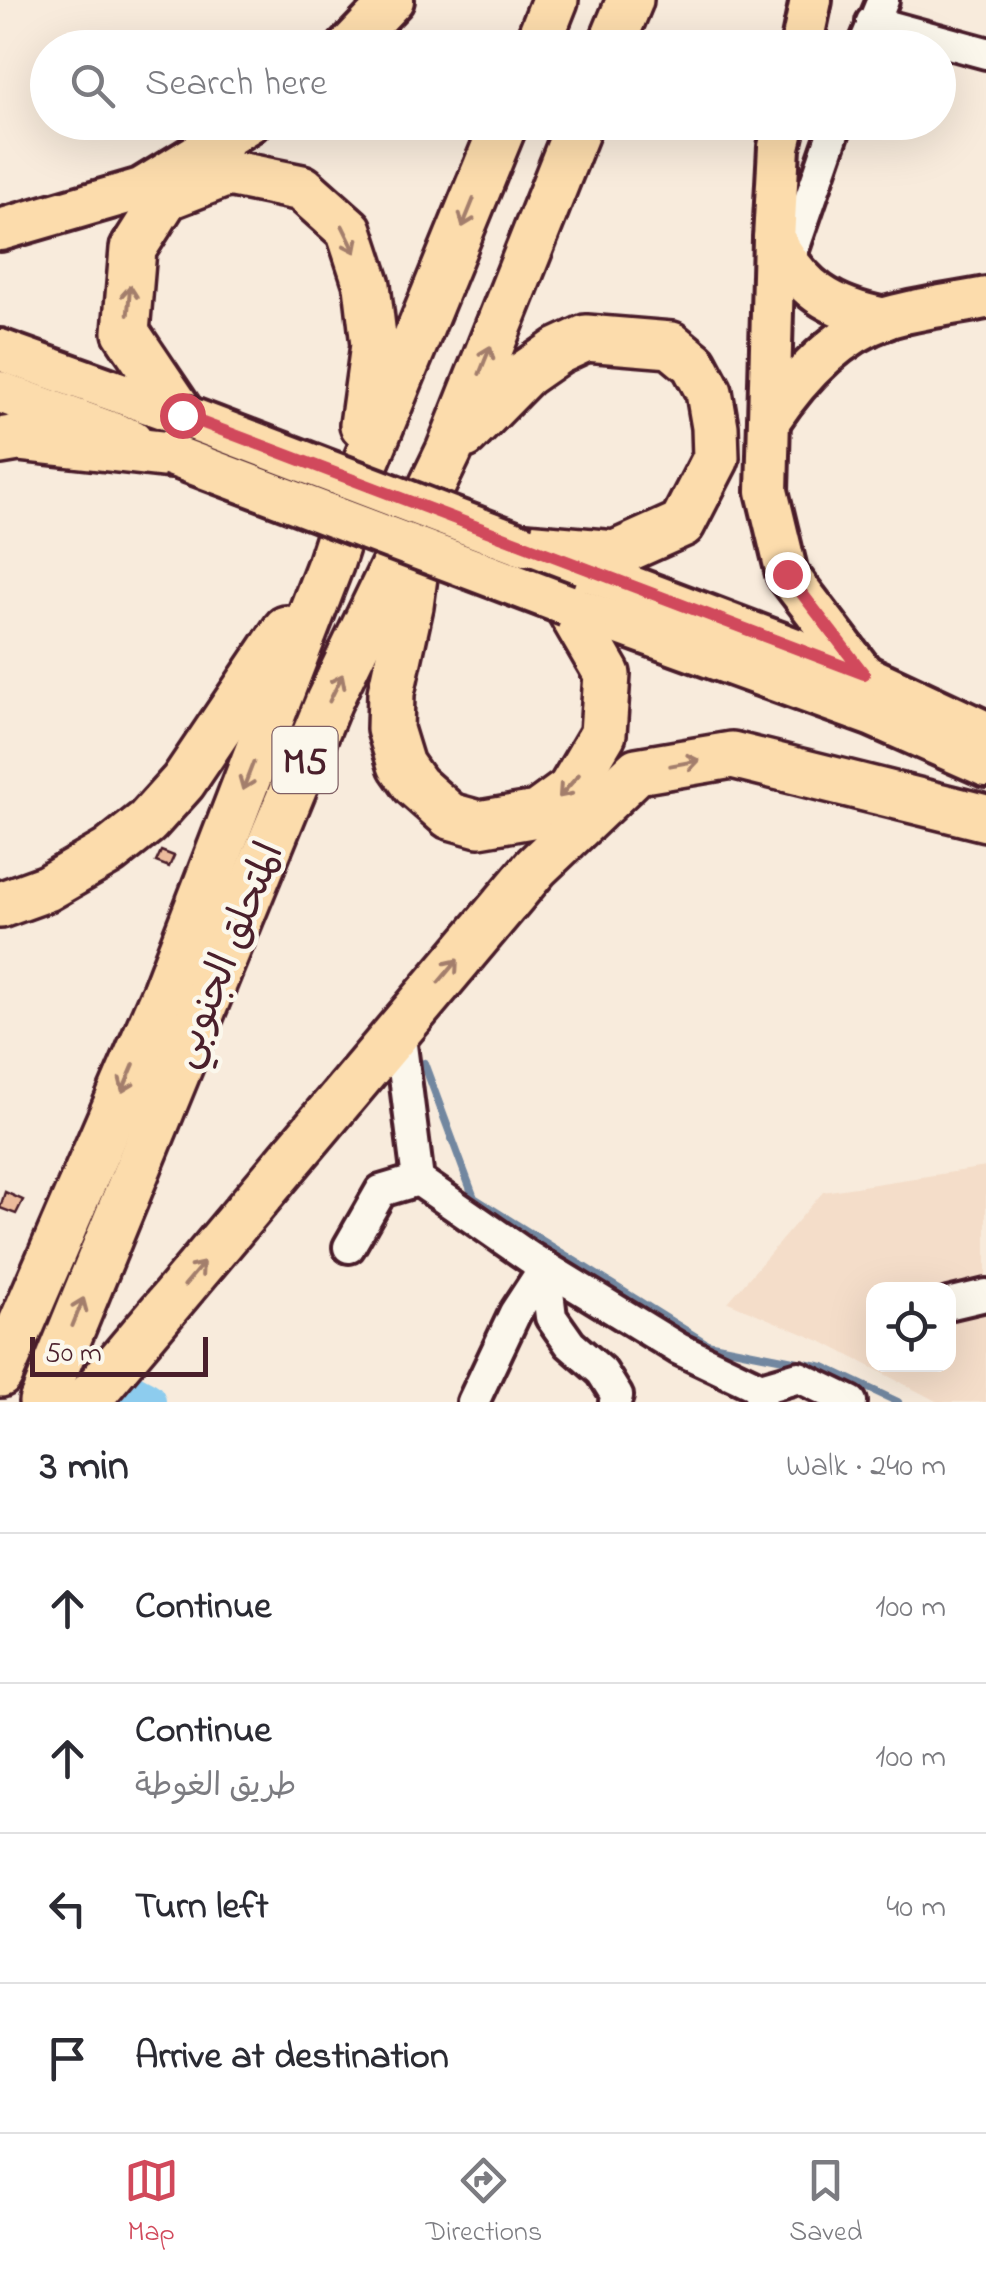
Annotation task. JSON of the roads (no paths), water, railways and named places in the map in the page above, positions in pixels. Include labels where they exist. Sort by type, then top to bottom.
[{"type":"highway","points":[[544,30],[556,0]]},
{"type":"highway","points":[[618,30],[630,0]]},
{"type":"highway","name":"المتحلق الجنوبي","points":[[0,1374],[165,992],[330,565],[354,492],[498,140]]},
{"type":"highway","name":"المتحلق الجنوبي","points":[[42,1402],[329,702],[449,450],[573,140]]},
{"type":"highway","points":[[0,441],[176,435],[126,332],[133,249],[166,197],[228,173],[302,188],[348,230],[367,285],[374,346],[354,492]]},
{"type":"highway","points":[[449,450],[525,374],[558,350],[586,338],[670,345],[694,364],[709,392],[716,458],[682,524],[615,554],[525,546]]},
{"type":"highway","points":[[423,507],[410,606],[390,694],[390,729],[401,765],[415,785],[450,816],[479,824],[538,814],[570,790],[603,734],[608,674],[568,605]]},
{"type":"highway","points":[[0,905],[48,888],[109,852],[147,822],[183,782],[330,565]]},
{"type":"highway","points":[[86,1402],[536,867],[637,771],[732,754],[986,818]]},
{"type":"main road","points":[[365,30],[393,0]]},
{"type":"main road","points":[[804,30],[811,0]]},
{"type":"main road","points":[[0,230],[141,189],[221,140]]},
{"type":"main road","points":[[781,140],[781,252],[768,491],[787,574],[864,674]]},
{"type":"main road","points":[[781,252],[807,286],[830,303],[885,318]]},
{"type":"main road","points":[[769,421],[818,362],[860,332],[885,318],[986,298]]},
{"type":"main road","points":[[0,350],[176,435],[568,605],[873,716],[986,766]]},
{"type":"main road","points":[[0,392],[176,435],[423,507],[864,674],[986,732]]},
{"type":"street","points":[[873,23],[899,30]]},
{"type":"street","points":[[956,45],[986,53]]},
{"type":"street","points":[[781,252],[829,140]]},
{"type":"street","points":[[399,1029],[418,1180],[545,1267],[761,1395],[800,1377],[851,1402]]},
{"type":"street","points":[[348,1247],[381,1190],[418,1180]]},
{"type":"street","points":[[473,1402],[515,1313],[545,1267]]},
{"type":"street","points":[[545,1267],[551,1317],[570,1344],[602,1372],[617,1396],[615,1402]]},
{"type":"street","points":[[956,1302],[986,1296]]},
{"type":"waterway","points":[[424,1063],[474,1198],[707,1344],[824,1367],[898,1402]]},
{"type":"waterway","points":[[115,1390],[145,1402]]}]
